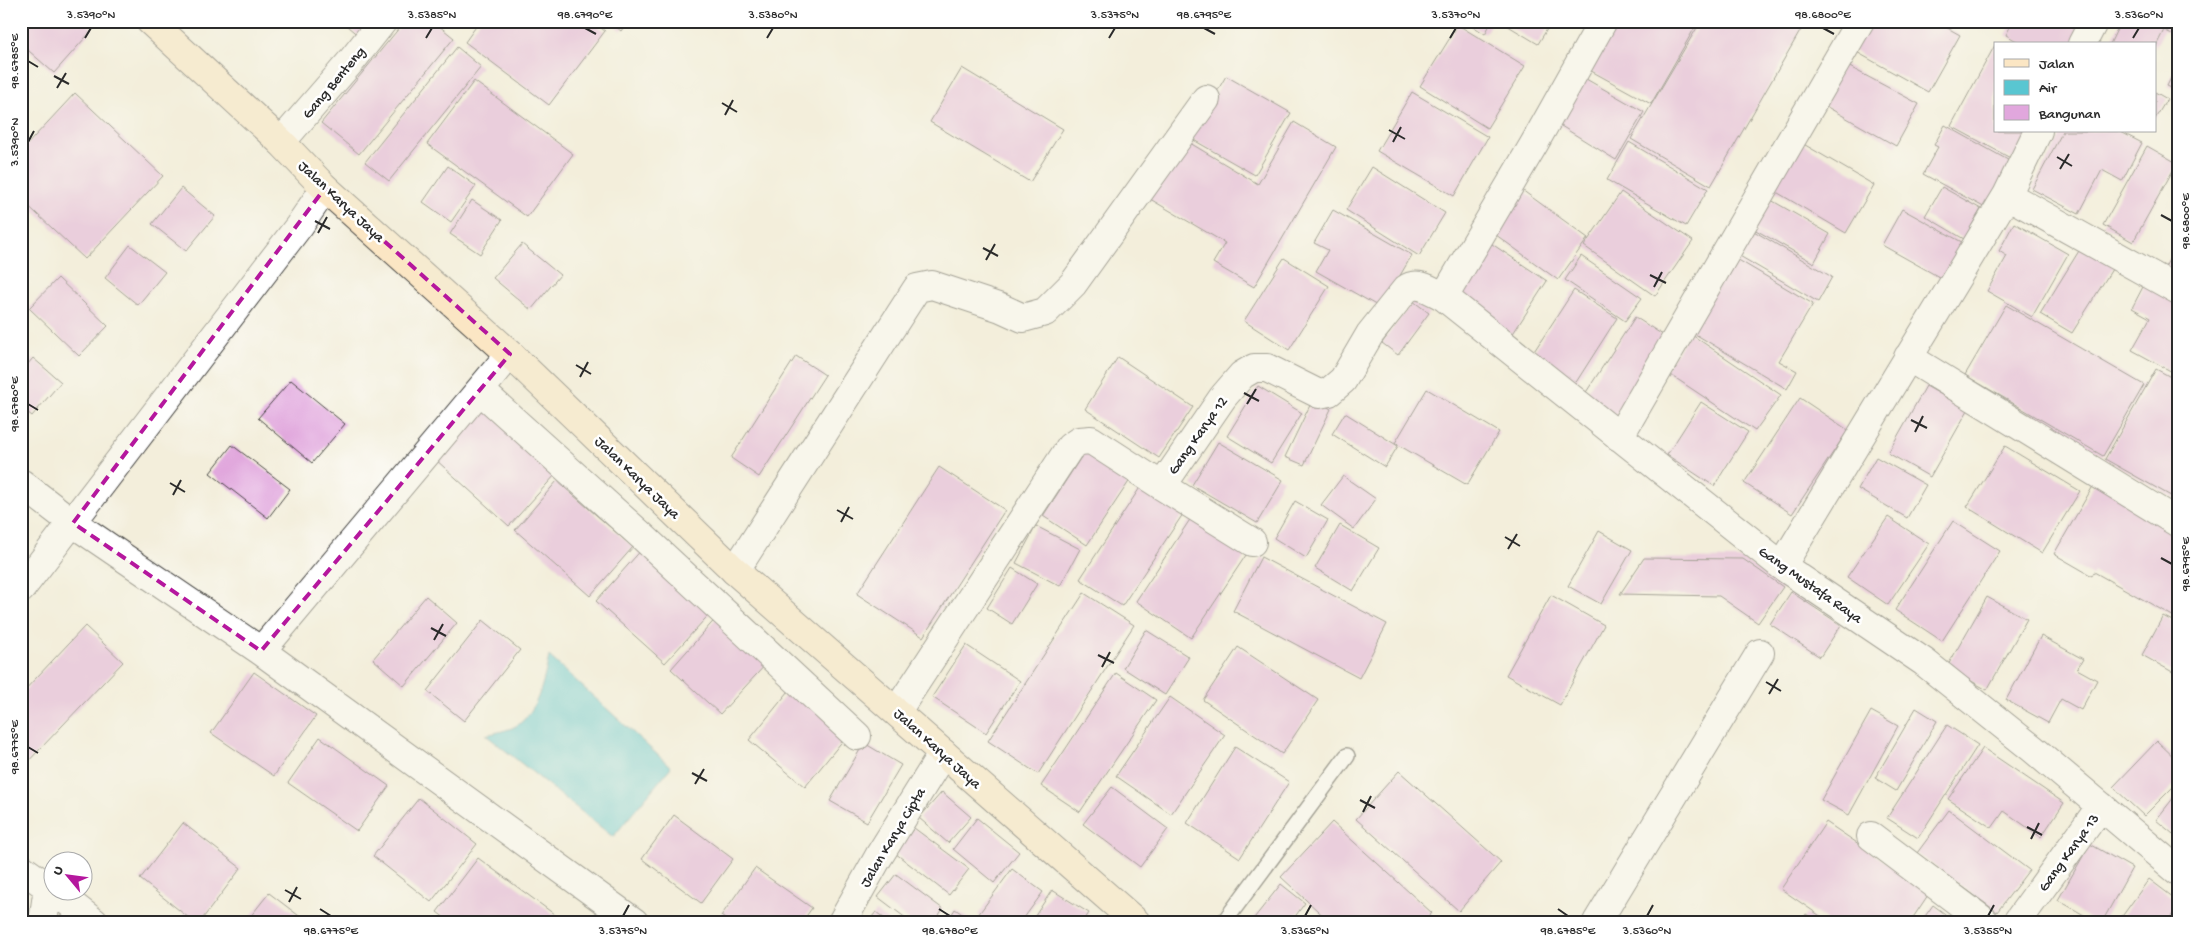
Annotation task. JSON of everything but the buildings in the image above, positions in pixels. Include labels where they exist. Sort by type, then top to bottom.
[{"type":"main road","name":"Jalan Karya Jaya","points":[[150,21],[281,142],[325,188],[510,354],[735,571],[1136,922]]},
{"type":"street","name":"Gang Benteng","points":[[281,142],[383,21]]},
{"type":"street","points":[[1444,297],[1534,144],[1603,21]]},
{"type":"street","points":[[1619,437],[1860,21]]},
{"type":"street","points":[[2083,42],[2094,21]]},
{"type":"street","points":[[735,571],[916,288],[932,285],[1001,308],[1023,318],[1045,312],[1073,284],[1206,99]]},
{"type":"street","points":[[1782,566],[2007,195],[2038,132]]},
{"type":"street","points":[[21,589],[299,226],[325,188]]},
{"type":"street","points":[[2007,195],[2178,290]]},
{"type":"street","name":"Gang Mustafa Raya","points":[[1411,285],[1418,284],[1444,297],[1782,566],[1924,662],[2178,871]]},
{"type":"street","name":"Gang Karya 12","points":[[897,711],[1070,447],[1079,441],[1091,440],[1162,486],[1222,397],[1242,375],[1254,368],[1267,368],[1319,394],[1329,392],[1343,380],[1370,334],[1411,285]]},
{"type":"street","points":[[262,651],[510,354]]},
{"type":"street","points":[[1908,357],[2118,488],[2178,523]]},
{"type":"street","points":[[481,391],[643,537],[857,736]]},
{"type":"street","points":[[21,483],[73,523],[262,651],[634,922]]},
{"type":"street","points":[[1162,486],[1252,542]]},
{"type":"street","points":[[1597,922],[1760,653]]},
{"type":"street","name":"Jalan Karya Cipta","points":[[842,922],[879,856],[943,753]]},
{"type":"street","name":"Gang Karya 13","points":[[2017,922],[2101,806]]},
{"type":"street","points":[[1871,836],[1985,922]]},
{"type":"street","points":[[21,868],[42,883]]},
{"type":"street","points":[[43,922],[48,900]]},
{"type":"street","points":[[65,900],[94,922]]},
{"type":"lane","points":[[1224,922],[1346,756]]},
{"type":"highlighted area","points":[[325,188],[510,354],[261,651],[73,523]]},
{"type":"water","points":[[549,656],[671,767],[613,837],[486,735],[512,728],[521,723],[528,715],[542,686]]}]
